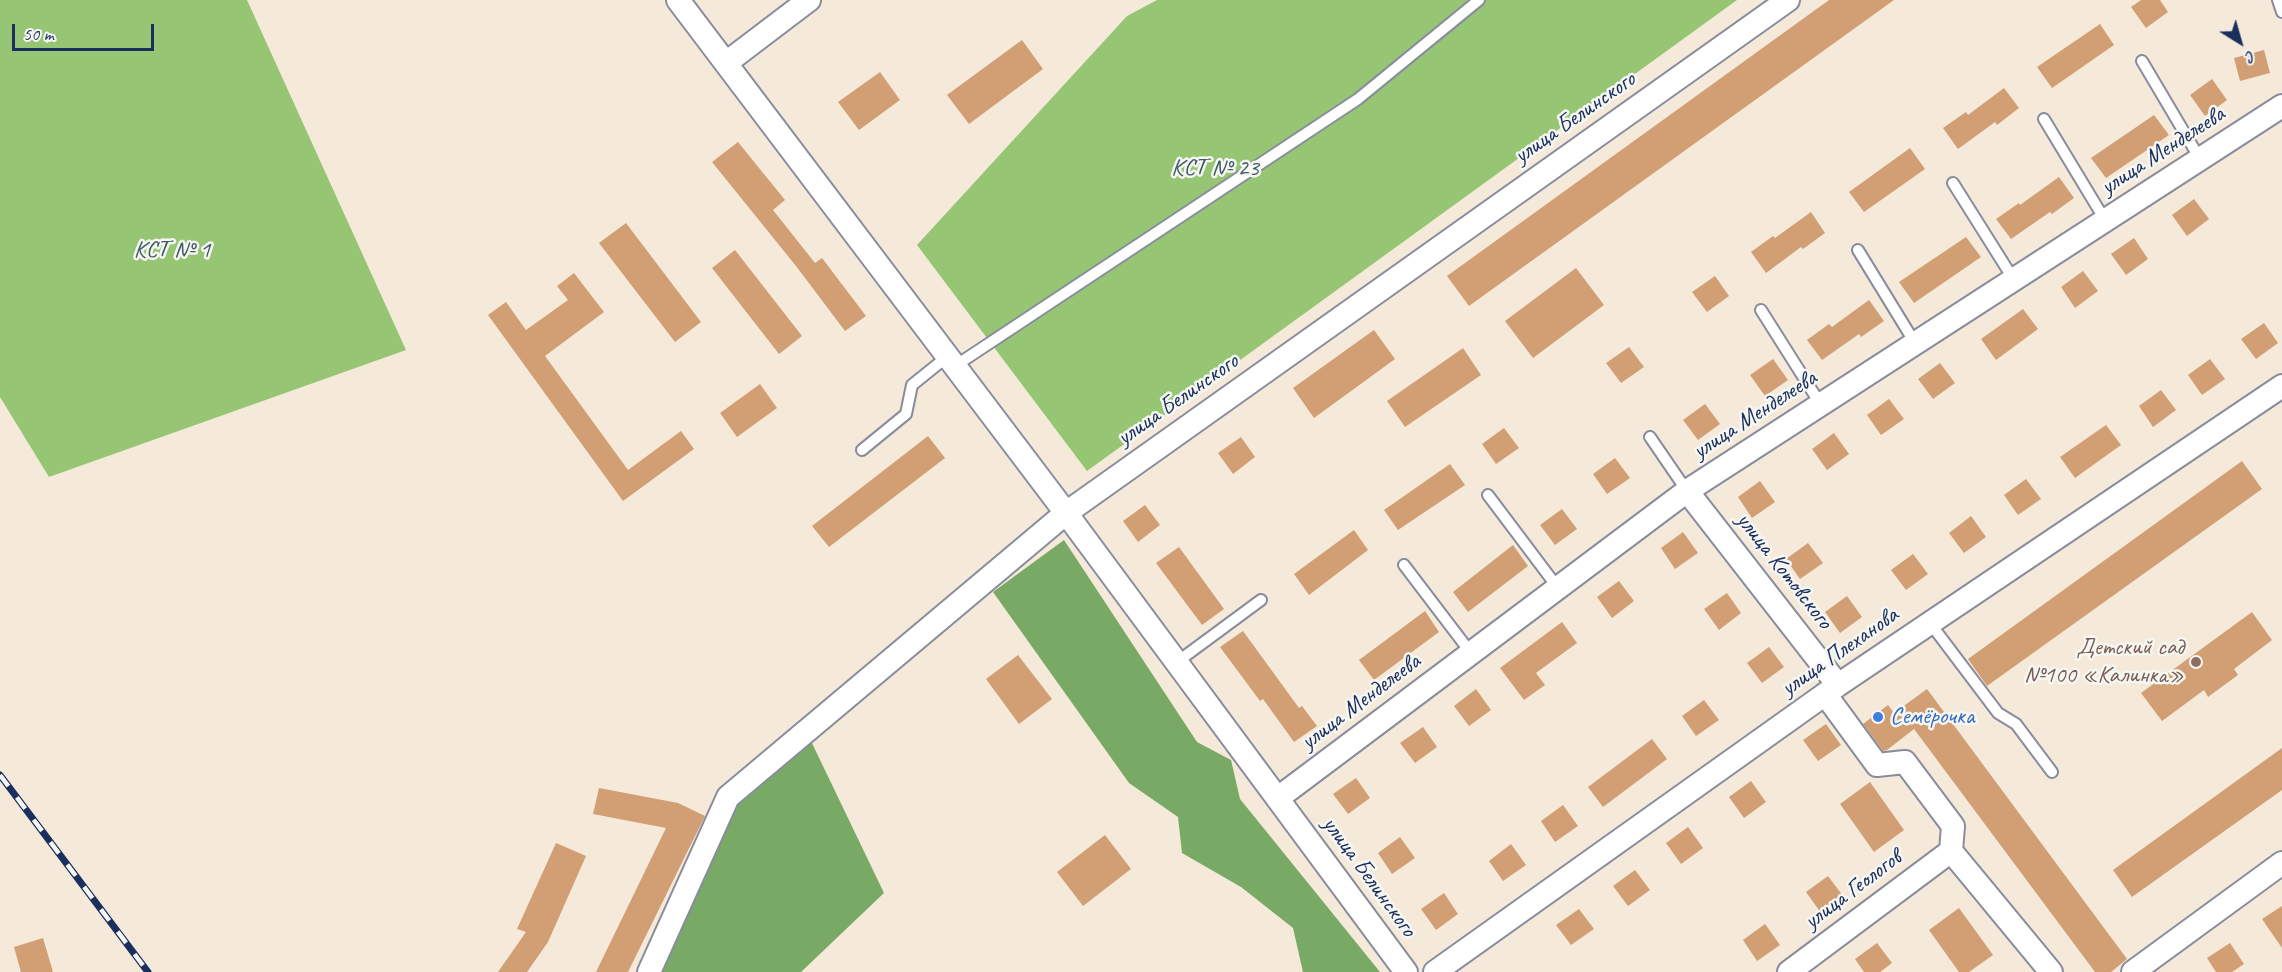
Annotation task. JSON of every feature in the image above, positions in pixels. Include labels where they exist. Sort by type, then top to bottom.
[{"type":"street","points":[[650,972],[728,797],[1066,513],[678,0]]},
{"type":"street","points":[[726,63],[809,0]]},
{"type":"street","name":"улица Белинского","points":[[1406,972],[1066,513],[1788,0]]},
{"type":"street","name":"улица Менделеева","points":[[1278,798],[1687,491],[2282,106]]},
{"type":"street","name":"улица Плеханова","points":[[1435,972],[1831,689],[2282,386]]},
{"type":"street","name":"улица Котовского","points":[[1687,491],[1831,689],[1877,765],[1905,762],[1922,782],[1953,826],[1951,850]]},
{"type":"street","points":[[1951,850],[2051,972]]},
{"type":"street","name":"улица Геологов","points":[[1789,972],[1951,850]]},
{"type":"street","points":[[2133,972],[2282,862]]},
{"type":"lane","points":[[862,450],[906,414],[912,385],[1358,99],[1479,0]]},
{"type":"lane","points":[[2278,0],[2282,12]]},
{"type":"lane","points":[[2142,61],[2200,159]]},
{"type":"lane","points":[[2044,119],[2105,220]]},
{"type":"lane","points":[[1953,183],[2014,280]]},
{"type":"lane","points":[[1858,250],[1916,343]]},
{"type":"lane","points":[[1761,310],[1821,405]]},
{"type":"lane","points":[[1650,437],[1687,491]]},
{"type":"lane","points":[[1488,495],[1558,588]]},
{"type":"lane","points":[[1404,565],[1471,653]]},
{"type":"lane","points":[[1176,662],[1261,600]]},
{"type":"lane","points":[[1930,623],[1998,713],[2016,724],[2052,772]]},
{"type":"green space","name":"КСТ № 1","points":[[0,0],[247,0],[406,350],[49,477],[0,397]]},
{"type":"green space","name":"КСТ № 23","points":[[1157,0],[1737,0],[1087,471],[917,245],[1127,16]]},
{"type":"green space","points":[[1064,540],[1197,742],[1231,760],[1240,799],[1380,972],[1303,972],[1293,928],[1241,887],[1182,853],[1178,817],[1129,783],[993,592]]},
{"type":"green space","points":[[810,739],[884,893],[801,972],[660,972],[738,802]]},
{"type":"building","points":[[1829,0],[1894,0],[1469,306],[1447,276]]},
{"type":"building","points":[[2141,0],[2160,0],[2168,12],[2146,28],[2131,7]]},
{"type":"building","points":[[2100,24],[2114,45],[2052,88],[2037,67]]},
{"type":"building","points":[[1022,40],[1043,69],[969,124],[947,95]]},
{"type":"building","points":[[2264,50],[2270,73],[2240,81],[2234,58]]},
{"type":"building","points":[[880,72],[900,100],[859,130],[838,102]]},
{"type":"building","points":[[2212,79],[2227,100],[2205,116],[2190,95]]},
{"type":"building","points":[[2004,88],[2019,108],[1997,125],[1995,122],[1958,149],[1943,128],[1966,112],[1968,115]]},
{"type":"building","points":[[2154,115],[2169,135],[2106,178],[2091,158]]},
{"type":"building","points":[[738,142],[785,200],[773,210],[815,263],[822,258],[866,316],[845,331],[712,162]]},
{"type":"building","points":[[1910,148],[1925,169],[1864,212],[1849,192]]},
{"type":"building","points":[[2059,177],[2074,198],[2011,239],[1996,219]]},
{"type":"building","points":[[2194,199],[2209,219],[2187,236],[2172,215]]},
{"type":"building","points":[[1811,212],[1825,233],[1803,249],[1801,247],[1766,273],[1751,252]]},
{"type":"building","points":[[626,223],[701,322],[675,342],[599,243]]},
{"type":"building","points":[[1966,237],[1981,257],[1914,303],[1899,282]]},
{"type":"building","points":[[2134,238],[2148,259],[2126,275],[2111,254]]},
{"type":"building","points":[[735,250],[802,336],[779,354],[712,268]]},
{"type":"building","points":[[1576,268],[1604,305],[1533,358],[1505,321]]},
{"type":"building","points":[[2083,271],[2098,291],[2075,308],[2061,287]]},
{"type":"building","points":[[574,273],[604,312],[545,356],[628,470],[681,431],[694,449],[623,501],[488,315],[506,302],[526,330],[568,300],[557,286]]},
{"type":"building","points":[[1715,276],[1729,296],[1707,312],[1692,292]]},
{"type":"building","points":[[1869,300],[1884,321],[1861,337],[1859,334],[1822,360],[1807,340],[1829,324],[1832,327]]},
{"type":"building","points":[[2023,309],[2038,329],[1996,360],[1981,339]]},
{"type":"building","points":[[2264,323],[2278,343],[2256,359],[2241,339]]},
{"type":"building","points":[[1374,330],[1395,359],[1314,418],[1293,388]]},
{"type":"building","points":[[1629,347],[1644,367],[1621,383],[1606,363]]},
{"type":"building","points":[[1463,348],[1481,375],[1405,427],[1387,401]]},
{"type":"building","points":[[1773,359],[1788,380],[1765,396],[1750,375]]},
{"type":"building","points":[[2210,359],[2225,379],[2202,395],[2188,375]]},
{"type":"building","points":[[1940,363],[1955,383],[1933,399],[1918,379]]},
{"type":"building","points":[[760,384],[777,408],[737,437],[720,413]]},
{"type":"building","points":[[2161,390],[2176,410],[2153,427],[2139,406]]},
{"type":"building","points":[[1889,399],[1904,419],[1881,435],[1867,415]]},
{"type":"building","points":[[1705,404],[1720,424],[1698,440],[1683,420]]},
{"type":"building","points":[[2106,425],[2121,445],[2075,478],[2060,457]]},
{"type":"building","points":[[1504,428],[1519,448],[1496,464],[1482,444]]},
{"type":"building","points":[[1834,433],[1849,454],[1827,470],[1812,449]]},
{"type":"building","points":[[928,436],[945,458],[829,547],[812,526]]},
{"type":"building","points":[[1241,437],[1255,457],[1233,474],[1218,453]]},
{"type":"building","points":[[1615,458],[1630,478],[1607,494],[1593,474]]},
{"type":"building","points":[[2242,461],[2262,489],[1987,686],[1968,659]]},
{"type":"building","points":[[1450,464],[1465,485],[1398,530],[1384,510]]},
{"type":"building","points":[[2026,479],[2041,499],[2018,515],[2004,495]]},
{"type":"building","points":[[1760,481],[1775,502],[1752,518],[1738,497]]},
{"type":"building","points":[[1145,505],[1160,525],[1138,542],[1123,521]]},
{"type":"building","points":[[1562,509],[1577,529],[1555,545],[1540,525]]},
{"type":"building","points":[[1971,516],[1986,537],[1964,553],[1949,533]]},
{"type":"building","points":[[1354,530],[1368,550],[1309,595],[1294,574]]},
{"type":"building","points":[[1683,532],[1698,553],[1675,569],[1661,548]]},
{"type":"building","points":[[1808,543],[1823,563],[1800,579],[1786,559]]},
{"type":"building","points":[[1513,545],[1528,566],[1468,612],[1453,592]]},
{"type":"building","points":[[1179,547],[1224,609],[1202,625],[1156,563]]},
{"type":"building","points":[[1913,554],[1928,574],[1906,590],[1891,570]]},
{"type":"building","points":[[1619,581],[1634,601],[1612,618],[1597,597]]},
{"type":"building","points":[[1727,593],[1741,613],[1719,630],[1704,609]]},
{"type":"building","points":[[1847,596],[1862,617],[1840,633],[1825,612]]},
{"type":"building","points":[[1425,611],[1439,632],[1374,680],[1359,660]]},
{"type":"building","points":[[2252,612],[2272,640],[2234,669],[2238,675],[2208,697],[2204,690],[2162,721],[2141,693]]},
{"type":"building","points":[[1562,622],[1577,643],[1536,673],[1545,685],[1524,700],[1500,668]]},
{"type":"building","points":[[1243,631],[1299,708],[1302,706],[1317,726],[1294,742],[1263,699],[1260,701],[1220,647]]},
{"type":"building","points":[[1769,647],[1784,667],[1762,683],[1747,663]]},
{"type":"building","points":[[1018,655],[1052,699],[1019,724],[986,679]]},
{"type":"building","points":[[1476,689],[1491,710],[1469,726],[1454,706]]},
{"type":"building","points":[[1927,689],[2127,959],[2111,972],[2095,972],[1914,729],[1883,751],[1863,724],[1888,705],[1894,713]]},
{"type":"building","points":[[1704,700],[1719,720],[1696,736],[1682,716]]},
{"type":"building","points":[[1826,724],[1841,745],[1818,761],[1803,740]]},
{"type":"building","points":[[1423,727],[1437,747],[1415,763],[1400,743]]},
{"type":"building","points":[[1652,739],[1667,759],[1603,807],[1588,787]]},
{"type":"building","points":[[2282,748],[2282,790],[2132,897],[2113,870]]},
{"type":"building","points":[[1356,778],[1370,798],[1348,814],[1333,794]]},
{"type":"building","points":[[1751,781],[1766,802],[1744,818],[1729,797]]},
{"type":"building","points":[[1870,782],[1904,830],[1874,852],[1840,804]]},
{"type":"building","points":[[599,788],[678,803],[705,816],[628,972],[596,972],[666,828],[593,814]]},
{"type":"building","points":[[1563,805],[1578,826],[1555,842],[1541,821]]},
{"type":"building","points":[[1688,827],[1703,848],[1681,864],[1666,843]]},
{"type":"building","points":[[1105,835],[1131,869],[1083,906],[1057,872]]},
{"type":"building","points":[[1400,837],[1415,858],[1392,874],[1378,853]]},
{"type":"building","points":[[556,843],[586,856],[548,942],[527,972],[498,972],[526,932],[517,929]]},
{"type":"building","points":[[1511,844],[1526,865],[1503,881],[1489,861]]},
{"type":"building","points":[[1635,870],[1650,890],[1628,906],[1613,886]]},
{"type":"building","points":[[1828,876],[1843,896],[1821,913],[1806,892]]},
{"type":"building","points":[[1444,893],[1458,914],[1436,930],[1421,909]]},
{"type":"building","points":[[2282,906],[2282,948],[2262,919]]},
{"type":"building","points":[[1959,908],[1993,955],[1969,972],[1959,972],[1929,930]]},
{"type":"building","points":[[1579,909],[1594,929],[1571,945],[1556,925]]},
{"type":"building","points":[[1765,924],[1780,945],[1757,961],[1743,940]]},
{"type":"building","points":[[43,938],[53,972],[21,972],[14,947]]},
{"type":"building","points":[[1877,943],[1892,963],[1880,972],[1864,972],[1855,959]]},
{"type":"building","points":[[2230,943],[2244,964],[2232,972],[2216,972],[2207,958]]},
{"type":"railway","points":[[0,775],[148,972]]},
{"type":"place","name":"Детский сад №100 «Калинка»","points":[[2196,662]]},
{"type":"place","name":"Семёрочка","points":[[1878,717]]}]
